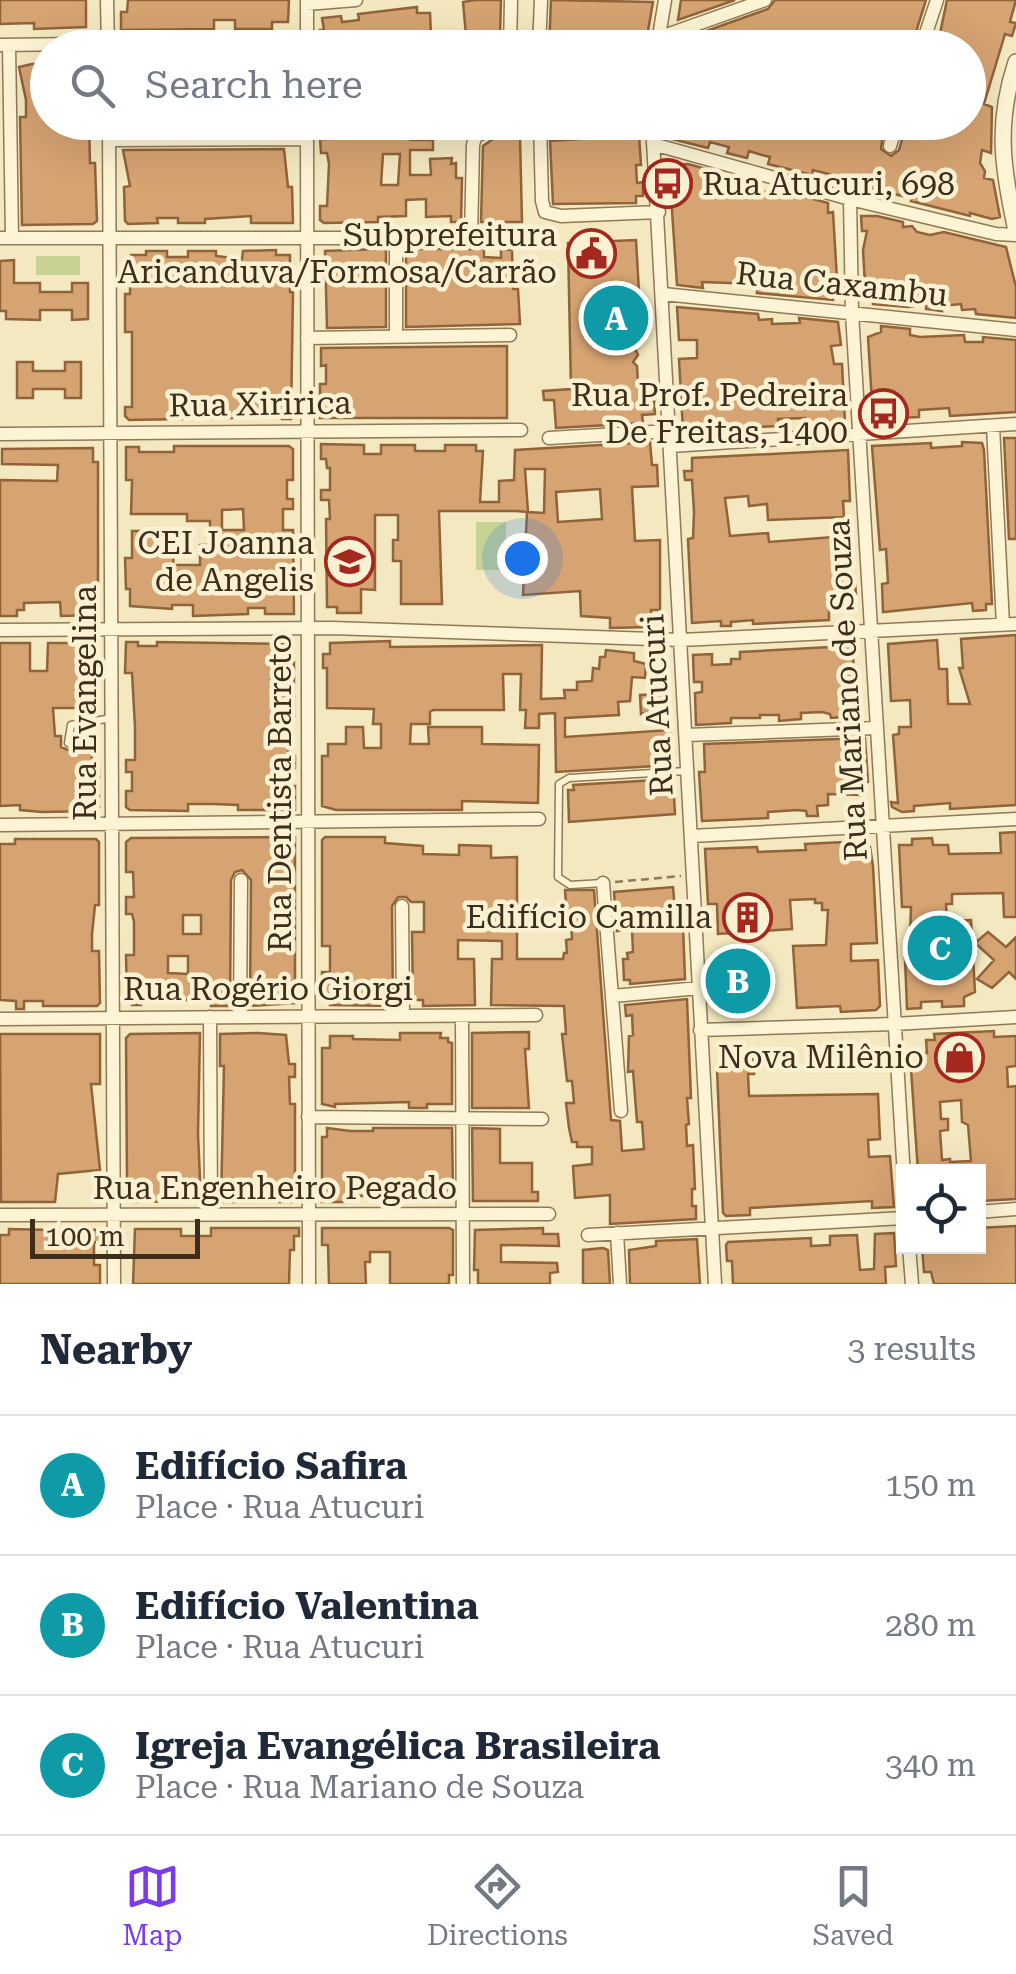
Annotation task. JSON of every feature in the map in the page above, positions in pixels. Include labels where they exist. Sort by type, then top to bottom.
[{"type":"street","points":[[107,0],[108,30]]},
{"type":"street","points":[[306,30],[307,2],[356,0]]},
{"type":"street","points":[[511,30],[512,0]]},
{"type":"street","points":[[540,30],[541,0]]},
{"type":"street","points":[[660,30],[665,0]]},
{"type":"street","points":[[690,30],[765,0]]},
{"type":"street","points":[[928,30],[937,0]]},
{"type":"street","points":[[30,45],[5,45],[6,238],[508,238]]},
{"type":"street","points":[[653,144],[850,199],[996,234],[1016,233],[1001,120],[1016,62]]},
{"type":"street","name":"Rua Evangelina","points":[[109,140],[114,1284]]},
{"type":"street","name":"Rua Dentista Barreto","points":[[307,140],[309,1284]]},
{"type":"street","points":[[471,238],[475,140]]},
{"type":"street","points":[[540,140],[545,212],[561,216],[658,212]]},
{"type":"street","name":"Rua Atucuri","points":[[653,140],[715,1284]]},
{"type":"street","points":[[890,146],[892,140]]},
{"type":"street","name":"Rua Mariano de Souza","points":[[850,199],[852,312],[903,1164]]},
{"type":"street","points":[[396,238],[396,336]]},
{"type":"street","name":"Rua Caxambu","points":[[663,294],[1016,330]]},
{"type":"street","points":[[307,338],[510,335]]},
{"type":"street","points":[[549,438],[860,434],[1016,424]]},
{"type":"street","points":[[0,630],[308,628],[681,640],[1009,624],[993,426]]},
{"type":"street","name":"Rua Xiririca","points":[[0,434],[520,430]]},
{"type":"street","points":[[686,736],[876,728]]},
{"type":"street","points":[[691,836],[1016,818]]},
{"type":"street","points":[[0,825],[540,819]]},
{"type":"street","points":[[240,1017],[241,880]]},
{"type":"street","points":[[603,883],[620,1112]]},
{"type":"street","points":[[402,906],[404,1016]]},
{"type":"street","points":[[612,996],[698,988]]},
{"type":"street","name":"Rua Rogério Giorgi","points":[[0,1018],[536,1015]]},
{"type":"street","points":[[462,1016],[463,1284]]},
{"type":"street","points":[[210,1017],[212,1214]]},
{"type":"street","points":[[700,1030],[1016,1017]]},
{"type":"street","points":[[308,1117],[542,1118]]},
{"type":"street","points":[[986,1211],[1016,1209]]},
{"type":"street","name":"Rua Engenheiro Pegado","points":[[0,1215],[549,1214]]},
{"type":"street","points":[[588,1235],[896,1218]]},
{"type":"street","points":[[617,1233],[620,1284]]},
{"type":"street","points":[[910,1254],[912,1284]]},
{"type":"lane","points":[[68,742],[71,726],[113,718]]},
{"type":"lane","points":[[603,883],[570,886],[558,877],[558,786],[569,778],[687,771]]},
{"type":"path","points":[[603,883],[693,875]]},
{"type":"green space","points":[[36,256],[80,256],[80,275],[36,275]]},
{"type":"green space","points":[[476,522],[506,522],[506,570],[476,570]]},
{"type":"building","points":[[0,0],[86,0],[86,27],[34,29],[34,23],[0,24]]},
{"type":"building","points":[[128,0],[289,0],[288,22],[272,22],[272,29],[235,29],[235,20],[214,20],[214,29],[121,30],[121,12],[127,12]]},
{"type":"building","points":[[501,0],[500,30],[466,30],[463,2]]},
{"type":"building","points":[[551,0],[653,2],[648,30],[550,30]]},
{"type":"building","points":[[681,0],[735,0],[678,20]]},
{"type":"building","points":[[775,0],[926,0],[917,30],[709,30],[768,9]]},
{"type":"building","points":[[947,0],[1016,0],[1010,22],[1016,23],[1012,36],[1005,34],[986,97],[986,30],[941,30]]},
{"type":"building","points":[[417,7],[417,13],[430,13],[431,30],[324,30],[322,18],[341,16],[342,22],[359,20],[358,14]]},
{"type":"building","points":[[30,64],[30,140],[89,140],[90,163],[95,163],[97,221],[93,224],[22,225],[20,117],[26,117],[26,100],[19,67]]},
{"type":"building","points":[[986,105],[992,107],[991,153],[982,150],[980,163],[984,178],[993,180],[1000,217],[970,216],[847,184],[848,179],[768,164],[770,157],[749,151],[747,158],[727,153],[729,147],[710,142],[708,148],[676,140],[882,140],[881,149],[891,156],[899,150],[902,140],[986,140]]},
{"type":"building","points":[[320,140],[433,140],[433,150],[410,150],[410,175],[431,175],[430,159],[452,158],[456,178],[462,178],[461,222],[451,222],[451,216],[426,217],[426,199],[406,200],[406,216],[378,217],[378,222],[324,223],[320,220],[320,206],[327,206],[329,164],[327,153],[321,153]],"holes":[[[383,154],[400,154],[398,185],[381,185]]]},
{"type":"building","points":[[492,140],[520,140],[522,222],[481,222],[483,146]]},
{"type":"building","points":[[639,140],[641,165],[636,165],[637,183],[643,182],[643,196],[636,196],[636,203],[553,204],[550,141]]},
{"type":"building","points":[[284,149],[288,187],[292,187],[293,223],[251,223],[251,216],[205,219],[205,223],[178,223],[178,218],[157,218],[158,223],[125,221],[124,187],[130,186],[123,150]]},
{"type":"building","points":[[688,164],[717,172],[718,179],[751,182],[752,193],[772,188],[828,203],[828,213],[833,212],[838,296],[833,296],[833,300],[757,293],[756,284],[702,282],[703,288],[677,285],[669,165]]},
{"type":"building","points":[[861,216],[903,222],[903,227],[912,226],[917,232],[930,235],[944,232],[1006,247],[1016,287],[1016,318],[976,314],[975,309],[962,310],[961,304],[942,306],[942,311],[926,309],[926,304],[873,304],[872,286],[865,286],[863,250],[867,231],[862,231]]},
{"type":"building","points":[[636,240],[639,292],[616,293],[635,308],[635,315],[646,315],[634,328],[623,329],[625,349],[635,348],[638,355],[633,362],[637,366],[638,384],[653,383],[655,414],[642,415],[643,423],[556,428],[554,400],[544,400],[543,391],[571,389],[568,243]]},
{"type":"building","points":[[386,249],[386,327],[327,328],[325,251]]},
{"type":"building","points":[[406,249],[484,249],[484,257],[501,258],[501,249],[512,250],[513,289],[518,289],[520,324],[406,327]]},
{"type":"building","points":[[276,250],[276,255],[290,255],[291,419],[209,419],[209,413],[182,413],[182,419],[129,420],[125,407],[132,407],[132,332],[125,332],[125,294],[130,294],[131,255],[167,251],[167,257],[188,257],[188,251],[216,251],[216,256],[242,259],[243,251]]},
{"type":"building","points":[[14,260],[14,283],[40,283],[40,292],[72,292],[72,283],[88,283],[88,319],[72,320],[72,310],[40,310],[40,320],[6,319],[6,311],[0,311],[0,261]]},
{"type":"building","points":[[677,307],[758,314],[759,320],[772,319],[772,324],[800,323],[799,318],[838,322],[841,345],[831,346],[834,364],[842,364],[845,422],[805,424],[805,418],[778,419],[778,426],[683,431],[679,359],[697,358],[697,340],[679,340]]},
{"type":"building","points":[[881,326],[910,329],[910,335],[920,337],[964,335],[965,342],[983,342],[983,337],[1016,340],[1016,412],[950,416],[949,408],[919,410],[919,417],[873,419],[868,337],[881,332]]},
{"type":"building","points":[[507,346],[507,418],[320,418],[320,384],[326,384],[321,348]]},
{"type":"building","points":[[17,362],[33,362],[33,371],[65,371],[65,362],[81,362],[81,398],[65,398],[65,389],[33,389],[33,398],[17,398]]},
{"type":"building","points":[[1004,438],[1016,438],[1016,539],[1009,539]]},
{"type":"building","points":[[650,442],[658,486],[632,487],[635,541],[660,540],[660,610],[651,610],[652,627],[610,628],[610,618],[581,616],[580,591],[523,595],[527,512],[516,511],[439,511],[442,604],[401,604],[401,561],[393,561],[398,515],[375,515],[375,590],[361,589],[361,613],[337,613],[337,607],[327,607],[326,519],[330,519],[329,500],[321,500],[321,490],[330,490],[330,468],[326,459],[321,459],[321,444],[364,445],[364,454],[381,454],[381,445],[415,445],[415,451],[445,451],[445,445],[476,445],[476,451],[483,451],[480,502],[499,502],[499,481],[514,480],[515,450]],"holes":[[[525,469],[545,469],[544,513],[528,512]],[[600,489],[602,519],[558,522],[556,492]]]},
{"type":"building","points":[[962,442],[982,443],[984,450],[992,604],[986,604],[986,610],[973,611],[972,603],[883,612],[882,584],[888,583],[886,549],[880,550],[872,446],[931,443],[931,448],[962,446]]},
{"type":"building","points":[[174,446],[293,449],[293,480],[287,480],[287,499],[293,499],[293,509],[283,509],[283,530],[293,530],[294,614],[265,614],[265,608],[248,608],[248,614],[193,616],[193,605],[172,605],[172,609],[130,606],[125,558],[132,558],[132,531],[176,531],[173,565],[200,565],[200,545],[210,545],[210,521],[187,521],[187,514],[131,514],[132,480],[126,480],[126,447],[139,447],[139,452],[174,452]],"holes":[[[243,509],[244,530],[222,530],[222,510]]]},
{"type":"building","points":[[93,448],[93,462],[98,462],[98,615],[61,616],[60,602],[24,603],[24,610],[17,610],[17,616],[0,616],[0,480],[57,481],[58,465],[2,464],[2,449]]},
{"type":"building","points":[[848,450],[850,501],[843,501],[844,517],[768,520],[767,504],[749,506],[748,496],[725,498],[730,536],[768,533],[769,542],[846,536],[852,557],[845,557],[846,565],[841,565],[842,584],[855,583],[856,594],[829,596],[829,620],[753,624],[753,620],[731,622],[731,626],[721,626],[721,621],[692,623],[688,539],[693,538],[694,512],[692,480],[685,480],[684,471],[692,471],[692,458]]},
{"type":"building","points":[[1016,635],[1016,805],[950,809],[950,803],[914,806],[914,811],[902,812],[892,807],[891,802],[898,803],[893,735],[899,734],[899,727],[911,727],[910,700],[891,701],[888,644],[937,640],[939,669],[947,669],[948,704],[970,704],[959,668],[963,668],[961,639]]},
{"type":"building","points":[[390,641],[390,647],[542,645],[541,699],[565,698],[564,690],[577,690],[577,682],[592,681],[593,668],[599,669],[600,657],[605,657],[606,650],[634,653],[634,661],[646,664],[645,678],[632,677],[630,701],[618,702],[619,715],[565,718],[565,737],[670,730],[672,765],[556,772],[555,713],[539,714],[539,728],[525,728],[526,710],[520,710],[521,674],[503,674],[504,710],[433,710],[430,724],[411,724],[410,744],[429,744],[428,727],[482,727],[482,744],[539,745],[538,803],[462,801],[462,810],[336,810],[322,806],[322,756],[328,756],[328,744],[346,744],[346,727],[363,727],[364,748],[381,748],[381,724],[373,724],[374,709],[327,708],[323,654],[330,654],[330,643]]},
{"type":"building","points":[[126,642],[138,642],[138,646],[157,646],[157,642],[289,644],[289,662],[294,662],[294,717],[287,719],[287,742],[289,756],[295,756],[295,768],[280,768],[280,786],[295,786],[295,810],[238,810],[238,805],[213,804],[188,804],[188,811],[126,807],[126,791],[132,791],[132,772],[126,772],[126,760],[135,760],[135,727],[132,673],[125,673]]},
{"type":"building","points":[[0,643],[30,643],[30,671],[47,671],[48,643],[94,643],[90,708],[53,708],[55,736],[61,736],[61,747],[92,747],[92,765],[99,765],[96,811],[42,812],[20,810],[20,805],[0,806]]},
{"type":"building","points":[[853,649],[855,716],[831,718],[822,712],[801,713],[801,719],[779,721],[779,715],[760,715],[731,718],[731,723],[696,725],[695,693],[702,692],[702,682],[694,682],[693,655],[712,654],[712,665],[731,664],[731,659],[740,659],[740,652]]},
{"type":"building","points":[[661,694],[662,708],[641,714],[640,695]]},
{"type":"building","points":[[865,738],[868,782],[860,783],[860,795],[828,794],[828,805],[817,806],[818,816],[807,816],[806,811],[797,810],[768,812],[768,818],[702,821],[699,772],[705,772],[704,744]]},
{"type":"building","points":[[673,779],[675,814],[569,822],[568,790],[574,790],[573,785]]},
{"type":"building","points":[[1016,832],[1016,917],[1004,917],[1003,893],[952,894],[952,904],[946,904],[947,921],[971,920],[975,992],[964,997],[964,1006],[942,1007],[942,1001],[921,1002],[921,1008],[907,1009],[905,958],[916,957],[914,936],[910,936],[911,907],[902,907],[899,845],[912,845],[912,839],[932,838],[933,845],[948,845],[949,854],[1001,853],[1000,833]]},
{"type":"building","points":[[295,837],[295,1003],[250,1006],[251,880],[242,870],[235,872],[231,880],[230,1006],[211,1006],[211,999],[141,1005],[127,1001],[126,955],[134,955],[134,922],[132,914],[126,914],[126,897],[134,897],[133,872],[126,872],[126,842],[131,838]],"holes":[[[183,915],[201,915],[201,934],[183,934]],[[168,956],[188,956],[188,974],[168,973]]]},
{"type":"building","points":[[325,837],[385,837],[385,843],[423,846],[423,854],[459,855],[459,845],[491,846],[491,858],[517,857],[517,959],[563,959],[567,953],[566,940],[572,939],[571,920],[562,920],[565,890],[594,890],[611,1120],[620,1121],[622,1151],[644,1149],[642,1122],[637,1122],[633,1071],[628,1072],[629,1036],[633,1035],[632,1015],[626,1016],[625,1005],[687,999],[691,1098],[687,1098],[686,1125],[687,1146],[693,1145],[692,1206],[696,1206],[696,1219],[610,1224],[610,1195],[575,1198],[573,1166],[592,1164],[592,1147],[577,1147],[569,1128],[566,1103],[574,1103],[572,1081],[567,1081],[562,1034],[566,1034],[564,1006],[491,1005],[492,959],[502,959],[502,941],[458,940],[458,959],[474,959],[475,1005],[423,1006],[423,1000],[413,1000],[412,932],[424,932],[424,902],[398,897],[392,906],[393,1006],[330,1005],[330,997],[322,997],[322,972],[330,972],[330,946],[322,946]]},
{"type":"building","points":[[15,839],[99,842],[99,905],[95,905],[92,934],[92,951],[99,951],[97,1006],[43,1006],[43,1001],[24,1001],[24,1009],[16,1009],[16,1001],[0,1000],[0,844],[15,844]]},
{"type":"building","points":[[865,841],[873,866],[877,943],[851,944],[851,961],[878,960],[880,1006],[876,1010],[841,1012],[840,1006],[797,1008],[793,946],[826,945],[828,910],[822,910],[822,903],[815,903],[815,899],[790,900],[792,929],[718,934],[717,904],[708,904],[705,849],[806,850],[805,844]]},
{"type":"building","points":[[673,887],[675,910],[624,915],[625,930],[617,931],[614,892]]},
{"type":"building","points":[[683,926],[685,979],[630,984],[630,980],[624,980],[623,959],[633,952],[632,930]]},
{"type":"building","points":[[988,932],[1006,947],[1016,937],[1016,979],[1009,972],[992,988],[977,979],[994,960],[975,943]]},
{"type":"building","points":[[752,954],[754,1005],[727,1006],[727,955]]},
{"type":"building","points":[[994,1031],[994,1037],[1016,1036],[1016,1066],[1007,1067],[1008,1087],[1016,1086],[1016,1199],[986,1201],[986,1164],[917,1164],[911,1069],[919,1069],[918,1053],[927,1053],[926,1040],[935,1040],[934,1034]],"holes":[[[961,1100],[962,1122],[968,1125],[971,1161],[942,1160],[940,1131],[948,1130],[948,1119],[941,1119],[940,1102]]]},
{"type":"building","points":[[529,1032],[529,1049],[525,1049],[529,1108],[472,1108],[472,1033]]},
{"type":"building","points":[[200,1033],[201,1201],[132,1202],[132,1182],[127,1182],[126,1038],[130,1034]]},
{"type":"building","points":[[400,1033],[441,1033],[440,1038],[448,1038],[452,1043],[452,1104],[409,1108],[409,1102],[335,1107],[322,1104],[322,1048],[330,1048],[330,1036],[400,1040]]},
{"type":"building","points":[[0,1034],[100,1034],[100,1084],[91,1084],[100,1170],[58,1174],[55,1202],[1,1202]]},
{"type":"building","points":[[220,1034],[286,1035],[289,1064],[295,1064],[295,1077],[289,1077],[290,1104],[295,1104],[295,1198],[291,1202],[221,1202],[224,1066],[220,1066]]},
{"type":"building","points":[[754,1059],[754,1074],[748,1074],[749,1096],[878,1094],[880,1139],[868,1140],[869,1157],[890,1156],[894,1207],[872,1208],[872,1201],[750,1208],[750,1215],[723,1213],[717,1069],[723,1069],[722,1062]]},
{"type":"building","points":[[327,1128],[452,1128],[453,1189],[449,1189],[449,1196],[440,1196],[440,1200],[386,1201],[386,1196],[350,1196],[350,1202],[322,1202],[322,1137],[327,1137]]},
{"type":"building","points":[[472,1128],[500,1129],[500,1163],[532,1163],[532,1192],[538,1192],[538,1201],[473,1201]]},
{"type":"building","points":[[1016,1226],[1016,1284],[934,1284],[931,1272],[924,1272],[923,1254],[986,1254],[986,1228]]},
{"type":"building","points":[[211,1228],[299,1228],[299,1236],[294,1236],[294,1250],[290,1250],[289,1284],[133,1284],[135,1229],[181,1229],[181,1236],[211,1236]]},
{"type":"building","points":[[322,1228],[449,1228],[453,1230],[453,1275],[449,1275],[449,1284],[390,1284],[390,1252],[370,1252],[370,1262],[365,1262],[366,1284],[329,1284],[328,1245],[322,1245]]},
{"type":"building","points":[[543,1228],[543,1234],[558,1234],[559,1246],[501,1245],[501,1262],[557,1263],[558,1272],[550,1273],[550,1284],[478,1284],[478,1270],[474,1270],[475,1230]]},
{"type":"building","points":[[9,1229],[52,1230],[52,1234],[69,1234],[70,1229],[99,1230],[100,1242],[94,1242],[94,1265],[100,1265],[100,1284],[0,1284],[0,1235],[9,1235]]},
{"type":"building","points":[[894,1233],[896,1266],[885,1267],[886,1284],[733,1284],[732,1261],[727,1261],[728,1242],[811,1238],[811,1246],[830,1245],[830,1236],[857,1235],[860,1270],[874,1269],[875,1234]]},
{"type":"building","points":[[697,1239],[700,1284],[630,1284],[629,1250],[656,1246],[656,1241]]},
{"type":"building","points":[[583,1250],[608,1250],[610,1284],[583,1284]]},
{"type":"place","name":"Rua Atucuri, 698","points":[[667,184]]},
{"type":"place","name":"Subprefeitura Aricanduva/Formosa/Carrão","points":[[592,253]]},
{"type":"place","name":"Edifício Safira","points":[[616,318]]},
{"type":"place","name":"Rua Prof. Pedreira De Freitas, 1400","points":[[883,413]]},
{"type":"place","name":"CEI Joanna de Angelis","points":[[349,561]]},
{"type":"place","name":"Edifício Camilla","points":[[747,917]]},
{"type":"place","name":"Igreja Evangélica Brasileira","points":[[940,948]]},
{"type":"place","name":"Edifício Valentina","points":[[738,981]]},
{"type":"place","name":"Nova Milênio","points":[[959,1057]]}]
